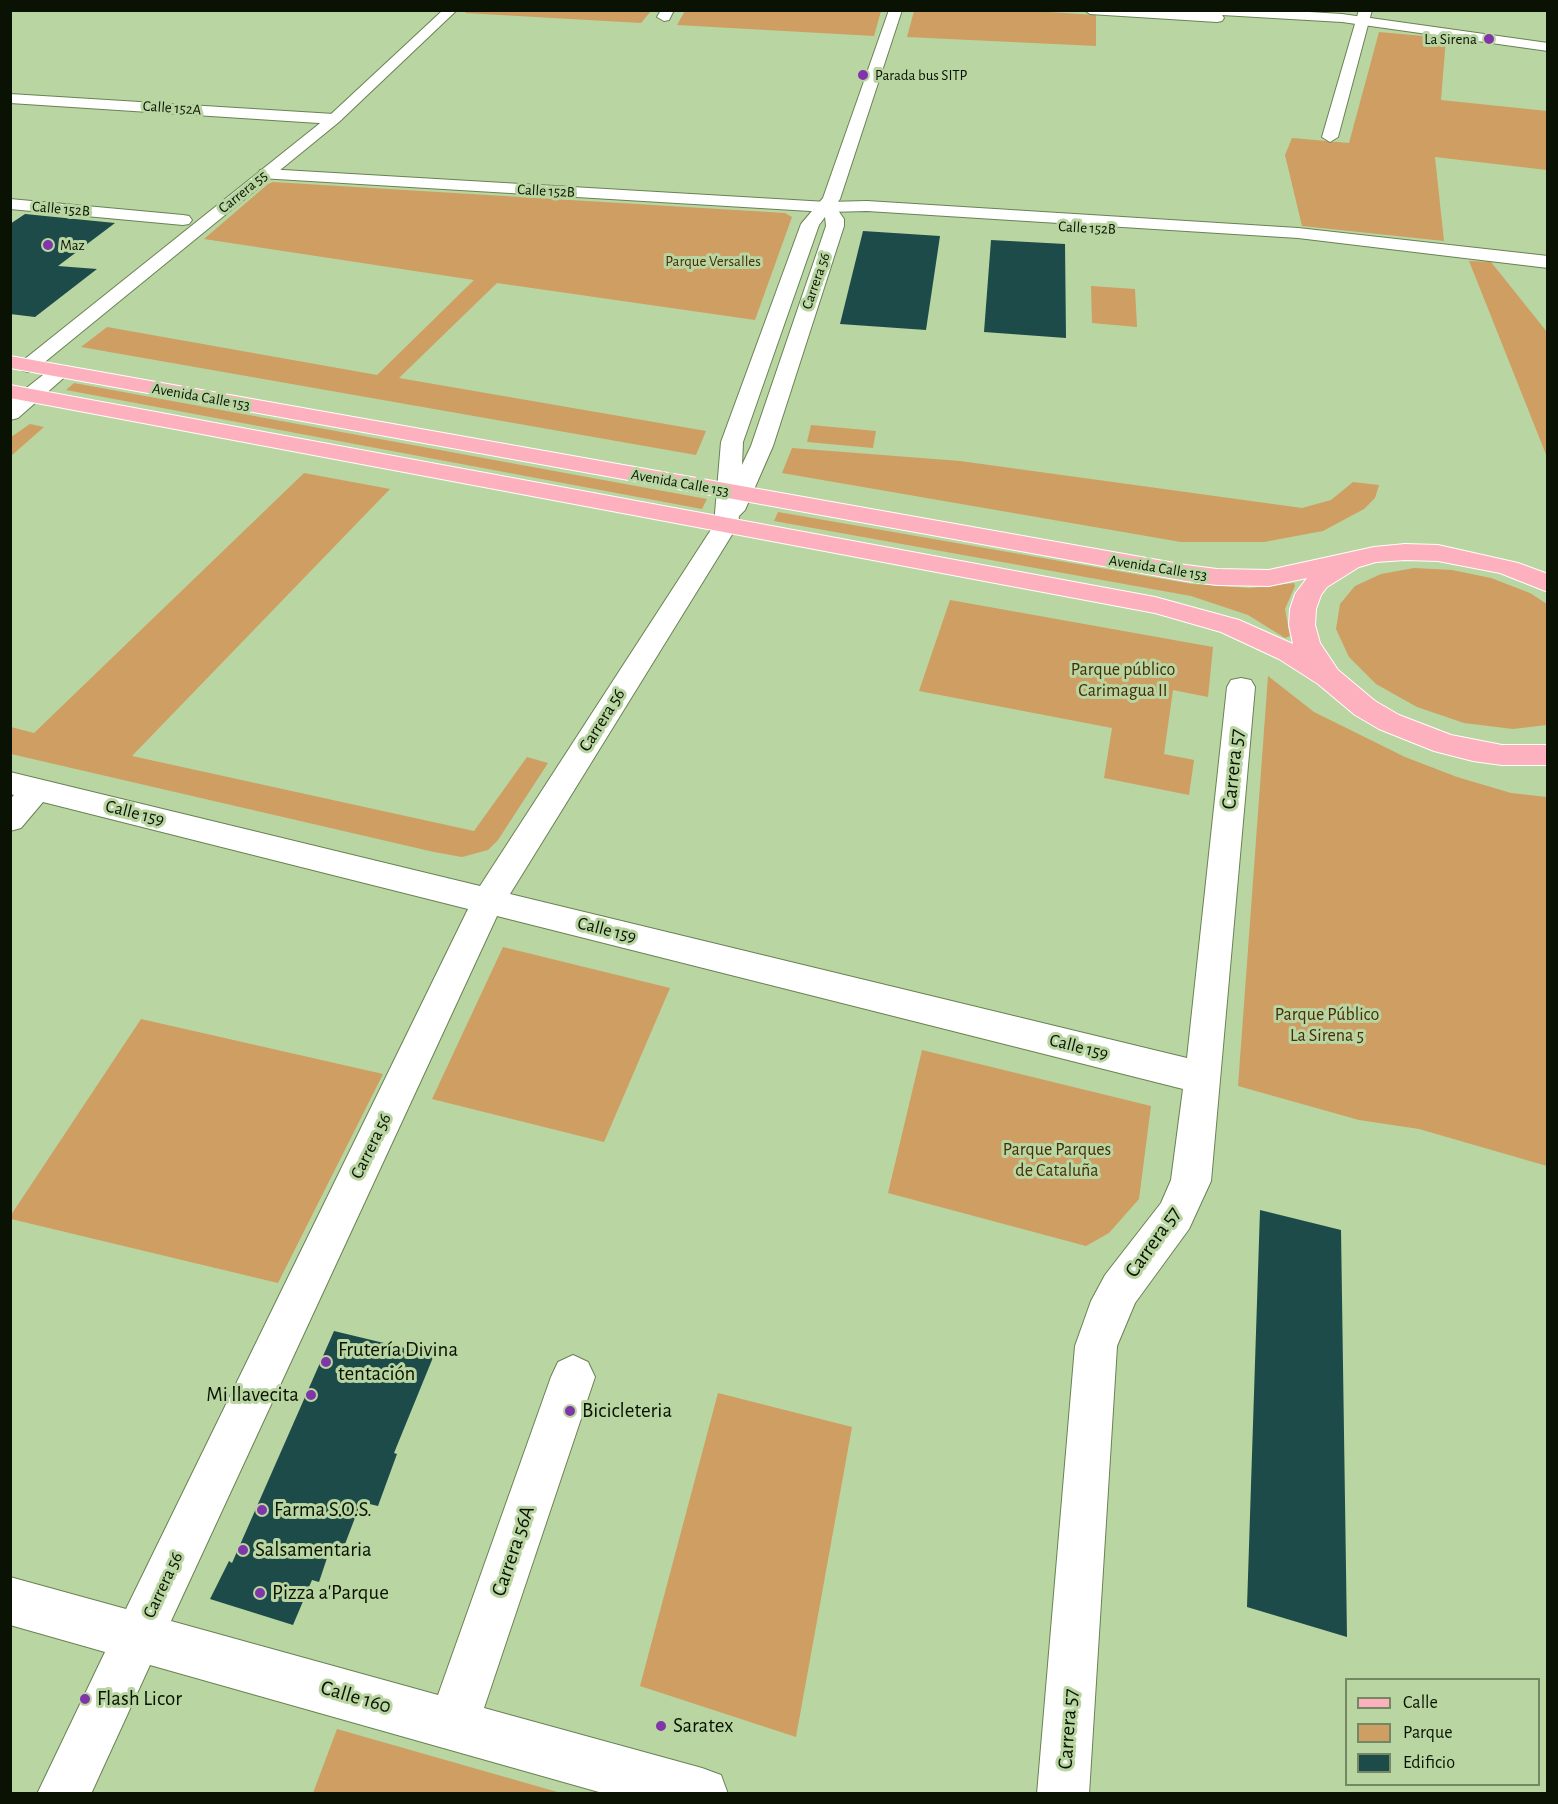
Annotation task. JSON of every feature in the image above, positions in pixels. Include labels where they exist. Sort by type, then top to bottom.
[{"type":"main road","name":"Avenida Calle 153","points":[[16,362],[734,493],[1217,577],[1269,578],[1350,562]]},
{"type":"main road","name":"Avenida Calle 153","points":[[21,393],[1204,616],[1258,638],[1328,677]]},
{"type":"main road","points":[[1548,584],[1509,568],[1474,559],[1438,553],[1405,552],[1374,555],[1350,562],[1318,581],[1308,594],[1303,609],[1302,625],[1306,643],[1328,677],[1365,708],[1416,734],[1473,751],[1502,755],[1548,755]]},
{"type":"street","points":[[373,63],[431,10]]},
{"type":"street","name":"Carrera 55","points":[[16,362],[85,320],[266,174],[332,110],[451,10]]},
{"type":"street","points":[[1090,10],[1363,19]]},
{"type":"street","points":[[1196,10],[1407,21],[1548,46]]},
{"type":"street","name":"Carrera 56","points":[[734,493],[730,450],[740,420],[810,224],[827,207],[896,11]]},
{"type":"street","points":[[1330,137],[1363,19]]},
{"type":"street","name":"Calle 152A","points":[[10,98],[312,117],[332,110]]},
{"type":"street","name":"Carrera 55","points":[[16,362],[61,317],[312,117]]},
{"type":"street","name":"Calle 152B","points":[[266,174],[827,207],[865,215],[1283,240],[1348,240],[1548,262]]},
{"type":"street","name":"Calle 152B","points":[[10,204],[183,220]]},
{"type":"street","name":"Carrera 56","points":[[63,1794],[488,901],[726,525],[734,493],[762,446],[835,226],[835,219],[827,207]]},
{"type":"street","points":[[61,317],[85,320]]},
{"type":"street","points":[[10,413],[21,393],[60,371]]},
{"type":"street","name":"Carrera 57","points":[[1063,1794],[1096,1346],[1106,1316],[1119,1289],[1175,1216],[1191,1181],[1241,687]]},
{"type":"street","points":[[10,820],[24,786]]},
{"type":"street","name":"Calle 159","points":[[24,786],[1203,1078]]},
{"type":"street","name":"Carrera 56A","points":[[453,1725],[573,1377]]},
{"type":"street","name":"Calle 160","points":[[10,1601],[702,1794]]},
{"type":"green space","points":[[881,10],[874,36],[677,25],[685,11],[680,11]]},
{"type":"green space","points":[[1017,10],[1096,15],[1096,46],[907,37],[914,11]]},
{"type":"green space","points":[[467,11],[651,11],[641,23],[465,13]]},
{"type":"green space","points":[[1379,32],[1446,38],[1441,100],[1547,111],[1547,170],[1435,157],[1444,241],[1302,226],[1285,155],[1292,138],[1349,143]]},
{"type":"green space","name":"Parque Versalles","points":[[273,182],[785,213],[792,217],[755,320],[497,283],[399,378],[706,431],[696,455],[81,347],[107,327],[377,375],[474,280],[204,239]]},
{"type":"green space","points":[[1469,261],[1491,262],[1547,332],[1547,457]]},
{"type":"green space","points":[[1091,286],[1135,289],[1137,327],[1092,323]]},
{"type":"green space","points":[[74,383],[707,499],[702,509],[66,390]]},
{"type":"green space","points":[[30,424],[44,427],[11,456],[11,437]]},
{"type":"green space","points":[[811,425],[876,431],[873,448],[807,442]]},
{"type":"green space","points":[[792,448],[960,461],[1302,508],[1331,500],[1353,482],[1379,485],[1375,498],[1364,509],[1323,531],[1264,542],[1181,542],[782,473]]},
{"type":"green space","points":[[304,473],[390,489],[132,756],[474,831],[527,757],[548,763],[498,840],[488,850],[462,857],[434,852],[11,754],[11,727],[34,733]]},
{"type":"green space","points":[[778,512],[1192,584],[1250,588],[1294,583],[1295,586],[1285,609],[1290,636],[1285,638],[1248,615],[1191,596],[774,521]]},
{"type":"green space","points":[[1414,568],[1452,570],[1491,578],[1530,593],[1547,604],[1547,725],[1513,729],[1464,723],[1417,707],[1376,684],[1349,657],[1336,629],[1340,604],[1355,586],[1381,574]]},
{"type":"green space","name":"Parque público Carimagua II","points":[[950,600],[1213,647],[1208,697],[1173,690],[1164,754],[1194,760],[1189,795],[1104,778],[1112,728],[919,691]]},
{"type":"green space","name":"Parque Público La Sirena 5","points":[[1268,676],[1314,712],[1405,757],[1457,777],[1511,793],[1547,797],[1547,1166],[1419,1129],[1359,1120],[1238,1086]]},
{"type":"green space","points":[[503,947],[670,988],[604,1142],[432,1099]]},
{"type":"green space","points":[[141,1019],[383,1074],[278,1283],[11,1219],[11,1215]]},
{"type":"green space","name":"Parque Parques de Cataluña","points":[[922,1050],[1151,1106],[1139,1199],[1109,1233],[1086,1246],[888,1193]]},
{"type":"green space","points":[[718,1393],[852,1427],[796,1737],[640,1686]]},
{"type":"green space","points":[[337,1729],[561,1793],[313,1793]]},
{"type":"building","name":"Maz","points":[[25,214],[115,223],[58,266],[97,269],[35,317],[10,314],[10,224]]},
{"type":"building","points":[[863,231],[940,236],[926,330],[840,324]]},
{"type":"building","points":[[991,240],[1065,244],[1066,338],[984,332]]},
{"type":"building","points":[[1260,1210],[1341,1230],[1347,1637],[1247,1607]]},
{"type":"building","points":[[334,1331],[434,1355],[394,1453],[397,1454],[378,1506],[361,1502],[342,1552],[330,1549],[319,1582],[312,1580],[293,1625],[210,1599],[229,1561],[232,1563]]},
{"type":"place","name":"La Sirena","points":[[1489,39]]},
{"type":"place","name":"Parada bus SITP","points":[[863,75]]},
{"type":"place","name":"Maz","points":[[48,245]]},
{"type":"place","name":"Frutería Divina tentación","points":[[326,1362]]},
{"type":"place","name":"Mi llavecita","points":[[311,1395]]},
{"type":"place","name":"Bicicleteria","points":[[570,1411]]},
{"type":"place","name":"Farma S.O.S.","points":[[262,1510]]},
{"type":"place","name":"Salsamentaria","points":[[243,1550]]},
{"type":"place","name":"Pizza a'Parque","points":[[260,1593]]},
{"type":"place","name":"Flash Licor","points":[[85,1699]]},
{"type":"place","name":"Saratex","points":[[661,1726]]}]
